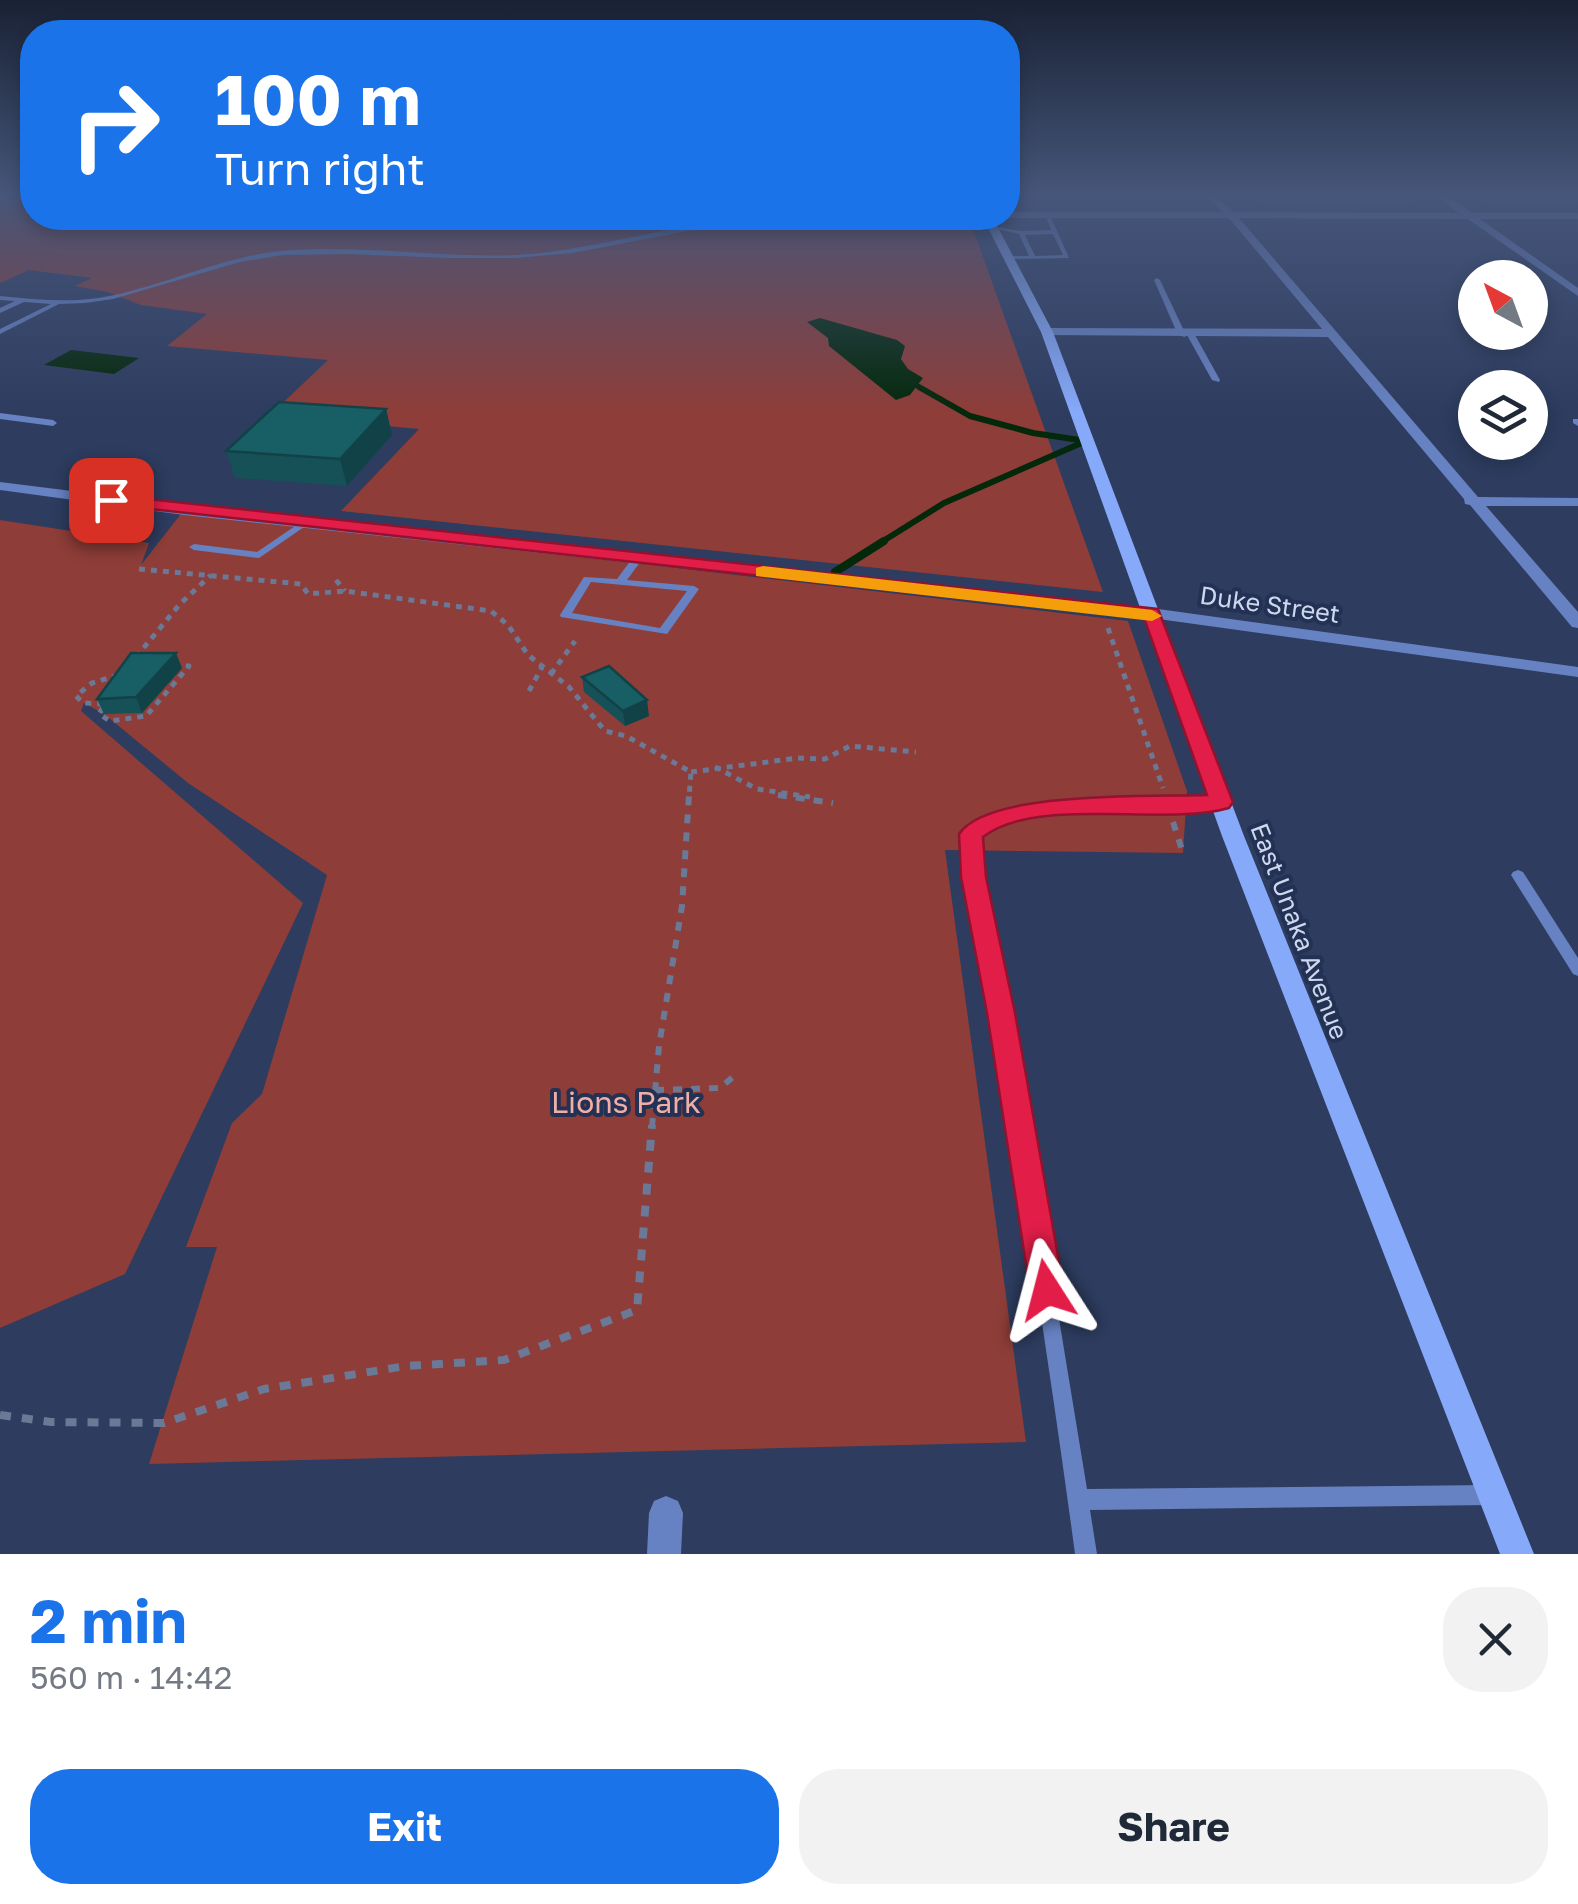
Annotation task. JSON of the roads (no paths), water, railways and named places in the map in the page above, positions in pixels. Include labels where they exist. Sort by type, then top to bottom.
[{"type":"main road","name":"East Unaka Avenue","points":[[1031,269],[1047,332],[1221,802],[1516,1554]]},
{"type":"street","points":[[1276,269],[1578,622]]},
{"type":"street","points":[[1544,269],[1578,293]]},
{"type":"street","points":[[1047,332],[1331,333]]},
{"type":"street","name":"Duke Street","points":[[0,486],[1152,613],[1578,672]]},
{"type":"street","points":[[1470,500],[1578,502]]},
{"type":"street","points":[[664,1554],[666,1513]]},
{"type":"lane","points":[[0,298],[59,302],[111,298],[212,269]]},
{"type":"lane","points":[[1157,280],[1216,380]]},
{"type":"lane","points":[[0,311],[23,300]]},
{"type":"lane","points":[[0,332],[59,302]]},
{"type":"lane","points":[[0,416],[53,422]]},
{"type":"lane","points":[[194,547],[259,555],[304,522]]},
{"type":"lane","points":[[620,582],[638,558]]},
{"type":"lane","points":[[588,579],[620,582],[694,589],[663,632],[565,614],[588,579]]},
{"type":"lane","points":[[1086,1554],[970,834],[989,820],[1034,810],[1221,802]]},
{"type":"lane","points":[[1518,875],[1578,970]]},
{"type":"lane","points":[[1078,1500],[1493,1495]]},
{"type":"waterway","points":[[880,543],[944,503],[1086,441],[1033,433],[970,416],[919,387]]},
{"type":"waterway","points":[[835,572],[884,541]]},
{"type":"park label","name":"Lions Park","points":[[626,1102]]}]
